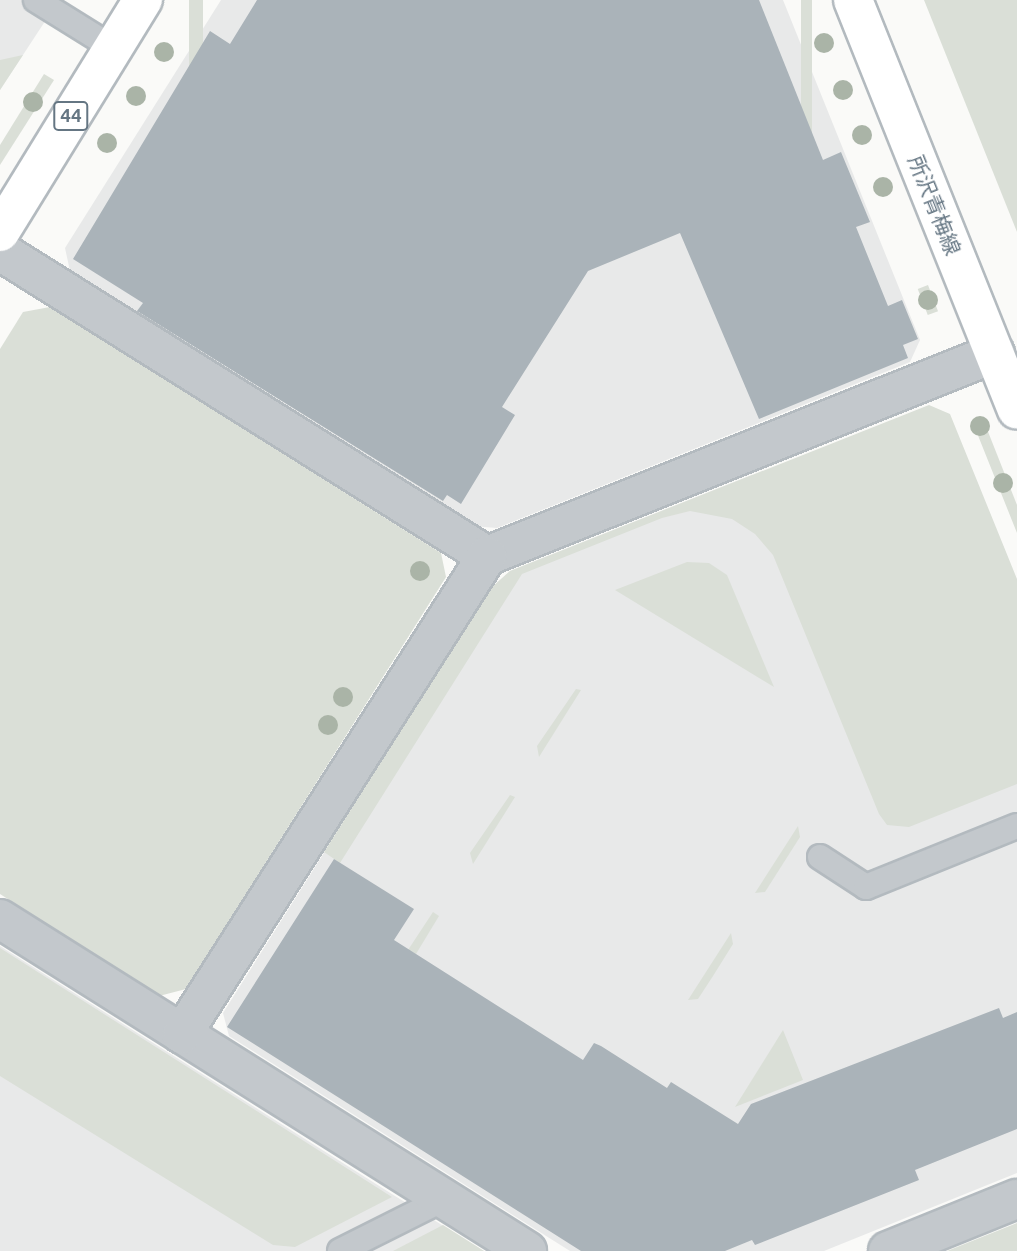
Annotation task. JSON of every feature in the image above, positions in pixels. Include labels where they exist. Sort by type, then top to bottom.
[{"type":"main road","name":"44","points":[[0,232],[143,0]]},
{"type":"main road","name":"所沢青梅線","points":[[853,0],[1017,409]]},
{"type":"street","points":[[0,251],[487,556]]},
{"type":"street","points":[[182,1034],[487,556],[995,353]]},
{"type":"street","points":[[0,919],[527,1251]]},
{"type":"street","points":[[888,1251],[1017,1199]]},
{"type":"lane","points":[[36,0],[113,48]]},
{"type":"lane","points":[[820,857],[866,887],[1017,826]]},
{"type":"lane","points":[[340,1251],[444,1199]]},
{"type":"shaded area","points":[[0,0],[59,0],[0,90]]},
{"type":"shaded area","points":[[189,0],[203,0],[203,181],[189,181]]},
{"type":"shaded area","points":[[221,0],[783,0],[920,340],[910,362],[497,528],[472,526],[70,271],[65,248]]},
{"type":"shaded area","points":[[801,0],[812,0],[812,215],[801,215]]},
{"type":"shaded area","points":[[924,0],[1017,0],[1017,232]]},
{"type":"shaded area","points":[[23,55],[0,90],[0,60]]},
{"type":"shaded area","points":[[44,74],[54,80],[0,165],[0,145]]},
{"type":"shaded area","points":[[928,285],[938,311],[928,315],[918,289]]},
{"type":"shaded area","points":[[50,307],[441,553],[446,577],[186,989],[159,996],[0,894],[0,349],[23,312]]},
{"type":"shaded area","points":[[929,405],[950,414],[1017,579],[1017,784],[909,827],[887,825],[879,814],[773,555],[755,534],[732,519],[690,511],[662,518],[522,574],[340,863],[324,852],[491,588],[510,571]]},
{"type":"shaded area","points":[[983,419],[1017,505],[1017,533],[973,423]]},
{"type":"shaded area","points":[[752,475],[1017,758],[1017,1173],[824,1251],[570,1251],[229,1036],[223,1013],[491,588],[510,571]]},
{"type":"shaded area","points":[[687,562],[709,563],[727,575],[774,687],[615,590]]},
{"type":"shaded area","points":[[576,689],[581,690],[539,757],[537,746]]},
{"type":"shaded area","points":[[510,795],[515,797],[473,864],[470,853]]},
{"type":"shaded area","points":[[798,826],[800,837],[765,892],[755,893]]},
{"type":"shaded area","points":[[433,912],[439,916],[416,954],[408,950]]},
{"type":"shaded area","points":[[731,933],[733,944],[713,976],[698,999],[688,1000]]},
{"type":"shaded area","points":[[0,946],[395,1196],[484,1251],[0,1251]]},
{"type":"shaded area","points":[[0,948],[392,1197],[295,1247],[273,1245],[0,1076]]},
{"type":"shaded area","points":[[783,1030],[803,1080],[735,1107]]},
{"type":"shaded area","points":[[1017,1223],[1017,1251],[947,1251]]},
{"type":"shaded area","points":[[443,1225],[484,1251],[393,1251]]},
{"type":"building","points":[[257,0],[759,0],[823,160],[841,152],[870,222],[856,227],[888,306],[902,300],[918,339],[903,345],[908,358],[759,419],[680,233],[588,271],[502,407],[515,415],[461,504],[447,495],[443,501],[137,311],[143,303],[73,259],[210,31],[230,44]]},
{"type":"building","points":[[334,859],[414,909],[394,940],[583,1060],[594,1043],[667,1088],[671,1082],[738,1124],[751,1104],[999,1008],[1003,1018],[1017,1012],[1017,1129],[915,1170],[919,1180],[755,1245],[752,1240],[725,1251],[581,1251],[227,1027]]}]
